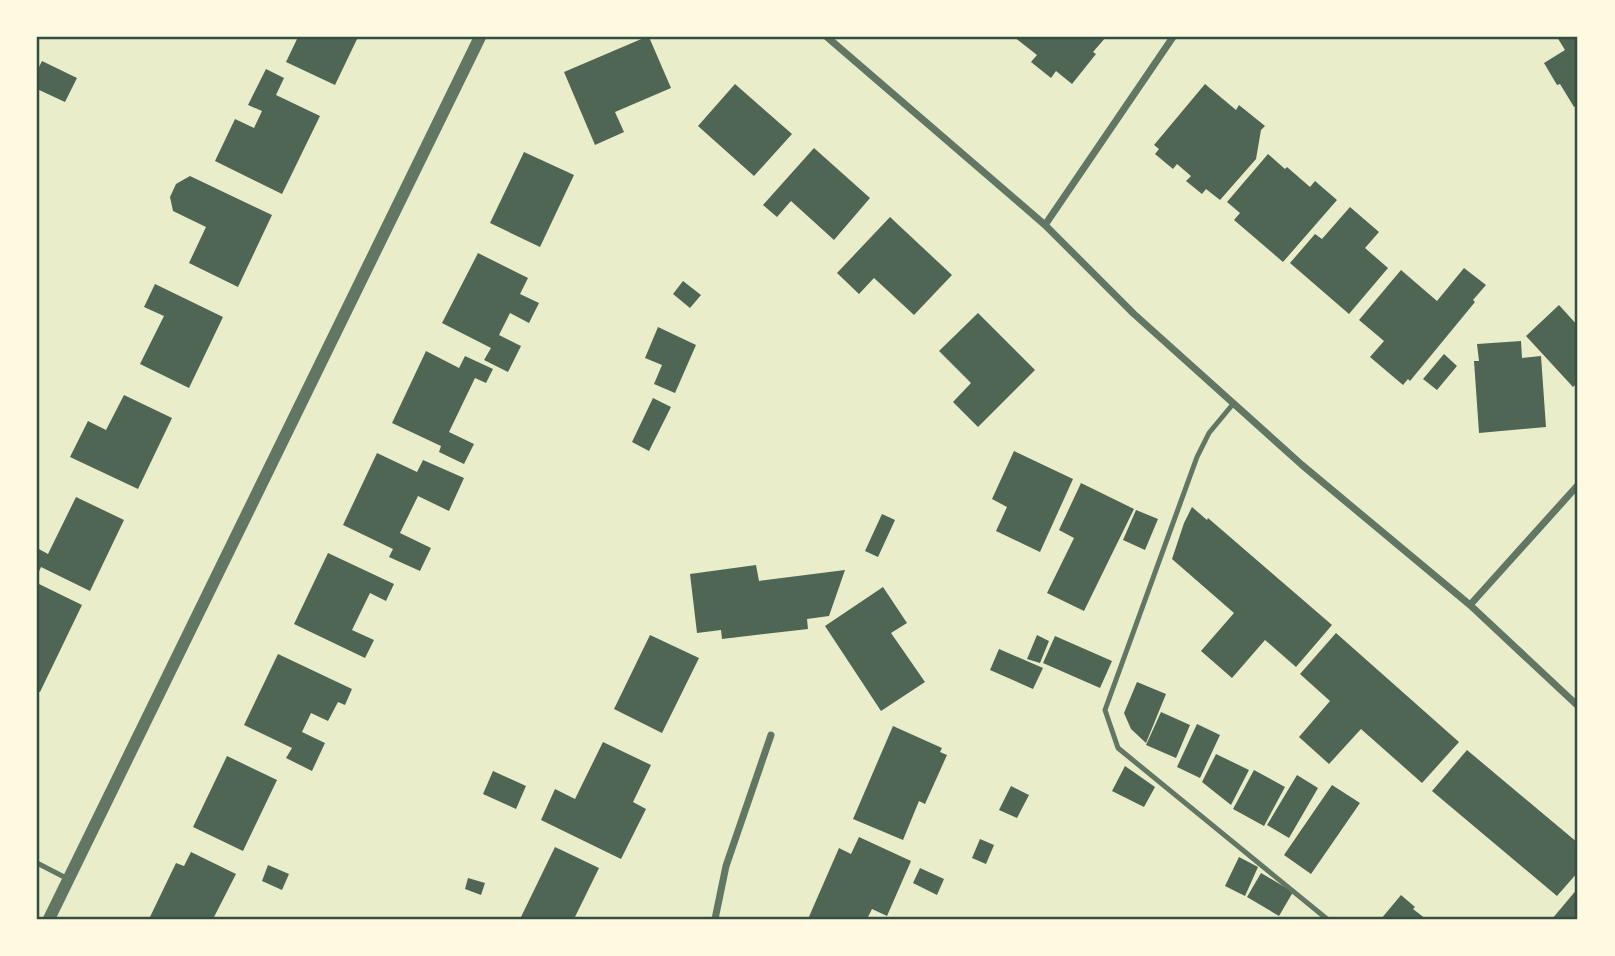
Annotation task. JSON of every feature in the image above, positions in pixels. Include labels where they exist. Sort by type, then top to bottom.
[{"type":"street","points":[[49,919],[480,37]]},
{"type":"street","points":[[827,37],[1045,225],[1134,314],[1233,404],[1470,605],[1578,706]]},
{"type":"street","points":[[1045,225],[1173,37]]},
{"type":"street","points":[[1470,605],[1578,485]]},
{"type":"street","points":[[715,919],[726,866],[771,735]]},
{"type":"lane","points":[[1233,404],[1209,433],[1197,457],[1105,710],[1118,748],[1327,919]]},
{"type":"lane","points":[[37,863],[68,879]]},
{"type":"building","points":[[298,37],[358,37],[335,85],[286,62]]},
{"type":"building","points":[[649,37],[671,88],[615,112],[624,132],[595,145],[564,72]]},
{"type":"building","points":[[1014,37],[1106,37],[1072,84],[1056,71],[1051,78],[1031,62],[1037,55]]},
{"type":"building","points":[[1557,37],[1578,37],[1578,105],[1574,107],[1544,63],[1565,50]]},
{"type":"building","points":[[42,61],[77,78],[65,102],[37,89],[37,71]]},
{"type":"building","points":[[266,69],[284,78],[276,95],[320,116],[282,194],[215,161],[235,119],[254,128],[262,111],[248,105]]},
{"type":"building","points":[[735,84],[792,134],[754,176],[698,126]]},
{"type":"building","points":[[1205,84],[1236,110],[1239,105],[1265,126],[1261,130],[1256,159],[1220,200],[1206,189],[1202,194],[1186,181],[1191,176],[1177,164],[1173,169],[1155,154],[1159,149],[1154,145]]},
{"type":"building","points":[[814,148],[870,198],[834,240],[791,201],[777,217],[763,205]]},
{"type":"building","points":[[524,152],[574,175],[540,247],[490,223]]},
{"type":"building","points":[[1268,154],[1310,187],[1315,181],[1337,200],[1283,262],[1234,220],[1240,213],[1227,202]]},
{"type":"building","points":[[190,176],[272,215],[238,287],[189,263],[206,227],[173,211],[170,197],[176,184]]},
{"type":"building","points":[[1350,207],[1379,232],[1365,248],[1388,268],[1349,314],[1290,263],[1315,234],[1322,239]]},
{"type":"building","points":[[890,217],[952,275],[914,315],[874,278],[859,294],[837,273]]},
{"type":"building","points":[[478,253],[528,278],[520,294],[539,303],[529,323],[510,313],[499,335],[521,346],[508,372],[484,360],[491,348],[442,323]]},
{"type":"building","points":[[1464,268],[1486,285],[1410,381],[1408,379],[1403,385],[1370,357],[1384,341],[1359,320],[1401,270],[1437,301]]},
{"type":"building","points":[[683,281],[701,295],[690,308],[673,294]]},
{"type":"building","points":[[155,284],[223,317],[189,388],[140,364],[164,316],[144,307]]},
{"type":"building","points":[[1559,305],[1578,326],[1578,382],[1573,387],[1526,336]]},
{"type":"building","points":[[978,313],[1035,370],[978,427],[953,402],[971,383],[939,351]]},
{"type":"building","points":[[658,327],[696,345],[675,393],[654,384],[662,365],[645,358]]},
{"type":"building","points":[[1521,341],[1522,358],[1541,356],[1546,427],[1479,433],[1474,361],[1479,361],[1477,344]]},
{"type":"building","points":[[426,351],[459,368],[465,356],[493,369],[486,383],[475,378],[449,432],[474,444],[464,464],[439,452],[441,446],[392,423]]},
{"type":"building","points":[[1444,354],[1457,366],[1437,390],[1423,379]]},
{"type":"building","points":[[124,395],[172,418],[138,489],[70,457],[88,421],[106,430]]},
{"type":"building","points":[[653,398],[671,407],[649,451],[632,442]]},
{"type":"building","points":[[1014,451],[1073,479],[1040,552],[996,531],[1007,507],[992,499]]},
{"type":"building","points":[[377,453],[417,472],[423,460],[464,478],[449,511],[418,496],[400,533],[431,548],[420,571],[389,557],[393,549],[343,525]]},
{"type":"building","points":[[1081,483],[1134,509],[1084,611],[1047,593],[1074,538],[1059,530]]},
{"type":"building","points":[[76,497],[124,520],[90,591],[41,567],[37,576],[37,548],[48,554]]},
{"type":"building","points":[[1192,507],[1332,625],[1296,667],[1265,640],[1232,678],[1201,651],[1234,613],[1172,559]]},
{"type":"building","points":[[1136,510],[1158,519],[1145,550],[1123,540]]},
{"type":"building","points":[[882,514],[895,520],[878,557],[865,551]]},
{"type":"building","points":[[328,553],[394,584],[386,601],[370,593],[352,630],[374,640],[365,658],[294,624]]},
{"type":"building","points":[[756,565],[759,581],[845,570],[829,616],[807,619],[808,629],[722,639],[721,630],[697,633],[690,574]]},
{"type":"building","points":[[37,583],[82,605],[40,692],[37,691]]},
{"type":"building","points":[[883,587],[907,623],[891,633],[925,682],[881,711],[825,626]]},
{"type":"building","points":[[1336,633],[1459,742],[1422,783],[1361,729],[1329,764],[1299,737],[1330,701],[1300,674]]},
{"type":"building","points":[[650,635],[699,658],[662,733],[614,709]]},
{"type":"building","points":[[1037,635],[1049,641],[1040,663],[1027,659]]},
{"type":"building","points":[[1055,636],[1112,661],[1100,688],[1043,663]]},
{"type":"building","points":[[999,649],[1043,668],[1033,689],[990,670]]},
{"type":"building","points":[[278,654],[352,689],[345,705],[338,702],[328,721],[311,713],[302,732],[325,743],[312,771],[286,758],[292,748],[244,725]]},
{"type":"building","points":[[1137,682],[1166,694],[1146,743],[1131,729],[1124,713]]},
{"type":"building","points":[[1161,712],[1190,725],[1176,758],[1146,745]]},
{"type":"building","points":[[1197,724],[1220,735],[1200,778],[1177,767]]},
{"type":"building","points":[[893,726],[942,748],[940,752],[947,755],[925,804],[919,801],[903,840],[853,819]]},
{"type":"building","points":[[603,742],[651,765],[633,802],[646,809],[621,859],[541,820],[555,789],[575,799]]},
{"type":"building","points":[[1467,750],[1578,843],[1578,872],[1557,896],[1432,791]]},
{"type":"building","points":[[1216,754],[1249,770],[1231,805],[1202,782]]},
{"type":"building","points":[[227,756],[277,780],[243,851],[193,827]]},
{"type":"building","points":[[1125,766],[1155,787],[1144,807],[1112,791]]},
{"type":"building","points":[[1254,770],[1285,787],[1264,826],[1233,809]]},
{"type":"building","points":[[493,771],[526,786],[516,809],[483,794]]},
{"type":"building","points":[[1297,775],[1318,788],[1289,838],[1267,825]]},
{"type":"building","points":[[1332,785],[1360,803],[1311,874],[1284,855]]},
{"type":"building","points":[[1011,786],[1029,795],[1017,818],[999,810]]},
{"type":"building","points":[[859,837],[911,861],[887,916],[872,909],[867,919],[808,919],[839,848],[851,854]]},
{"type":"building","points":[[980,839],[994,845],[986,864],[972,858]]},
{"type":"building","points":[[555,847],[599,868],[574,919],[520,919]]},
{"type":"building","points":[[191,852],[236,874],[213,919],[149,919],[176,863],[184,866]]},
{"type":"building","points":[[1239,857],[1258,867],[1245,896],[1225,886]]},
{"type":"building","points":[[268,865],[289,874],[282,890],[262,881]]},
{"type":"building","points":[[920,868],[944,879],[937,895],[913,883]]},
{"type":"building","points":[[1261,873],[1293,892],[1279,916],[1247,897]]},
{"type":"building","points":[[468,878],[485,883],[481,895],[465,889]]},
{"type":"building","points":[[1578,888],[1578,919],[1552,919]]},
{"type":"building","points":[[1401,895],[1415,907],[1413,909],[1426,919],[1381,919]]}]
